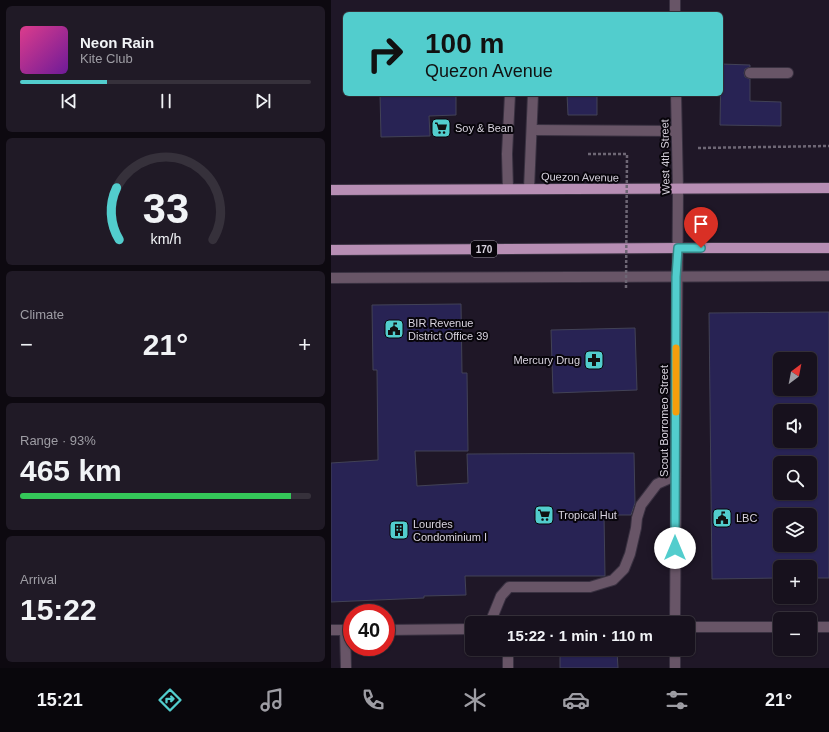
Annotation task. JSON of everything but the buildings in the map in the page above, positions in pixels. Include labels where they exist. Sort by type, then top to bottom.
[{"type":"main road","name":"Quezon Avenue","points":[[331,190],[678,190],[829,188]]},
{"type":"main road","name":"170","points":[[331,250],[829,248]]},
{"type":"street","points":[[675,0],[675,12]]},
{"type":"street","points":[[750,72],[788,72]]},
{"type":"street","points":[[508,189],[507,154],[510,96]]},
{"type":"street","points":[[529,189],[530,154],[533,130],[533,96]]},
{"type":"street","name":"West 4th Street","points":[[676,96],[678,190],[677,219]]},
{"type":"street","points":[[533,130],[676,131]]},
{"type":"street","name":"Scout Borromeo Street","points":[[675,616],[677,219]]},
{"type":"street","points":[[331,278],[829,276]]},
{"type":"street","points":[[493,616],[501,596],[509,588],[590,587],[613,580],[623,569],[630,554],[641,504],[657,484],[675,476]]},
{"type":"street","points":[[695,627],[773,627]]},
{"type":"street","points":[[817,627],[829,627]]},
{"type":"street","points":[[395,630],[465,629]]},
{"type":"street","points":[[331,630],[343,630]]},
{"type":"street","points":[[346,668],[347,656]]},
{"type":"street","points":[[508,656],[508,668]]},
{"type":"street","points":[[675,656],[675,668]]},
{"type":"path","points":[[698,148],[829,146]]},
{"type":"path","points":[[588,154],[627,154],[626,288]]},
{"type":"slow traffic","points":[[676,348],[676,412]]},
{"type":"place","name":"Soy & Bean","points":[[441,128]]},
{"type":"place","name":"BIR Revenue District Office 39","points":[[394,329]]},
{"type":"place","name":"Mercury Drug","points":[[594,360]]},
{"type":"place","name":"Tropical Hut","points":[[544,515]]},
{"type":"place","name":"LBC","points":[[722,518]]},
{"type":"place","name":"Lourdes Condominium I","points":[[399,530]]},
{"type":"route","points":[[675,548],[676,277],[678,248],[701,248]]}]
